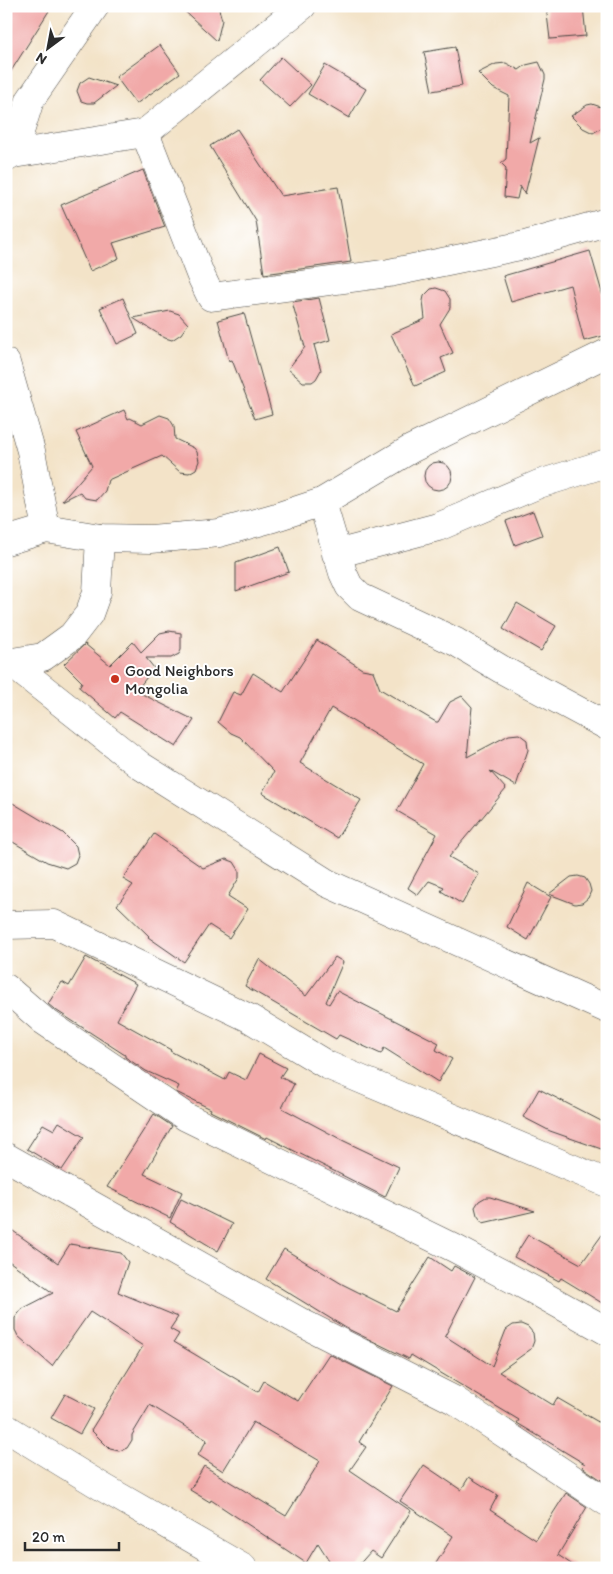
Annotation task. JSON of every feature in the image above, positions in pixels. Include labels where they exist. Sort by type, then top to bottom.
[{"type":"street","points":[[95,6],[30,100],[10,156],[145,133],[302,6]]},
{"type":"street","points":[[145,133],[200,274],[211,297],[389,273],[525,245],[607,222]]},
{"type":"street","points":[[6,541],[46,529],[100,538],[151,539],[219,533],[274,518],[322,502],[411,449],[607,353]]},
{"type":"street","points":[[6,363],[31,451],[46,529]]},
{"type":"street","points":[[336,554],[438,527],[539,484],[607,463]]},
{"type":"street","points":[[322,502],[336,554],[349,586],[360,597],[456,642],[501,669],[607,726]]},
{"type":"street","points":[[9,663],[43,657],[72,636],[89,614],[97,592],[100,538]]},
{"type":"street","points":[[9,663],[141,766],[327,883],[607,1009]]},
{"type":"street","points":[[6,925],[54,924],[249,1018],[327,1065],[607,1183]]},
{"type":"street","points":[[6,988],[44,1020],[186,1117],[454,1248],[607,1331]]},
{"type":"street","points":[[6,1157],[304,1324],[454,1400],[607,1502]]},
{"type":"street","points":[[6,1428],[104,1488],[243,1568]]},
{"type":"building","points":[[6,6],[52,6],[6,79]]},
{"type":"building","points":[[179,6],[218,6],[222,20],[217,41]]},
{"type":"building","points":[[546,6],[583,6],[586,36],[550,39]]},
{"type":"building","points":[[160,45],[180,73],[136,104],[116,77]]},
{"type":"building","points":[[455,47],[462,86],[432,91],[424,52]]},
{"type":"building","points":[[281,57],[311,85],[290,107],[260,80]]},
{"type":"building","points":[[539,62],[545,79],[530,143],[539,138],[525,194],[520,186],[517,199],[504,197],[506,168],[501,163],[506,159],[509,96],[493,88],[478,73],[496,64],[506,63],[519,70],[526,65]]},
{"type":"building","points":[[325,65],[366,89],[349,118],[308,94]]},
{"type":"building","points":[[89,77],[116,86],[94,103],[81,101],[77,91],[80,83]]},
{"type":"building","points":[[592,104],[601,107],[606,115],[603,127],[593,133],[583,128],[571,116],[587,105]]},
{"type":"building","points":[[237,129],[281,196],[338,187],[351,262],[264,274],[256,221],[210,146]]},
{"type":"building","points":[[143,170],[165,227],[113,243],[119,258],[90,271],[61,205]]},
{"type":"building","points":[[590,251],[603,296],[607,295],[607,335],[584,341],[570,285],[511,302],[503,276]]},
{"type":"building","points":[[436,288],[445,291],[450,299],[450,308],[440,324],[453,353],[441,358],[446,372],[415,386],[391,334],[425,319],[424,296],[431,289]]},
{"type":"building","points":[[123,298],[138,334],[117,344],[100,308]]},
{"type":"building","points":[[319,298],[330,340],[314,345],[321,370],[312,382],[303,382],[288,369],[305,347],[292,302]]},
{"type":"building","points":[[170,311],[179,314],[188,324],[181,334],[172,340],[165,338],[133,318]]},
{"type":"building","points":[[244,313],[272,414],[255,419],[232,360],[229,361],[218,320]]},
{"type":"building","points":[[124,410],[128,419],[130,418],[142,424],[160,415],[169,418],[174,426],[175,439],[194,448],[197,452],[199,461],[196,469],[189,473],[180,472],[162,456],[108,480],[105,491],[97,500],[85,498],[80,492],[62,501],[92,466],[76,432]]},
{"type":"building","points":[[438,462],[448,466],[452,476],[448,486],[438,490],[428,486],[424,476],[428,466]]},
{"type":"building","points":[[533,511],[542,535],[515,545],[506,521]]},
{"type":"building","points":[[280,547],[289,572],[236,591],[236,563]]},
{"type":"building","points":[[517,603],[556,626],[541,651],[503,629]]},
{"type":"building","points":[[169,631],[181,633],[181,650],[179,654],[171,658],[146,658],[154,668],[136,691],[194,720],[176,747],[120,712],[115,718],[79,687],[82,682],[64,664],[85,644],[110,665],[133,642],[141,652],[160,633]]},
{"type":"building","points":[[317,640],[362,669],[373,671],[380,689],[436,722],[438,722],[450,702],[462,696],[472,707],[467,757],[509,735],[519,734],[527,740],[528,750],[516,786],[490,771],[506,789],[449,857],[479,874],[462,904],[441,891],[444,887],[429,881],[418,895],[408,888],[437,834],[397,811],[423,764],[331,708],[300,763],[361,800],[337,838],[262,793],[274,772],[240,737],[231,733],[218,722],[233,692],[241,695],[253,673],[283,692]]},
{"type":"building","points":[[6,799],[63,833],[76,846],[78,855],[75,863],[66,868],[47,862],[6,838]]},
{"type":"building","points":[[154,834],[203,868],[226,859],[234,862],[239,870],[239,878],[228,896],[248,909],[229,938],[209,925],[184,962],[148,937],[117,905],[133,885],[123,879]]},
{"type":"building","points":[[571,877],[585,878],[591,891],[588,898],[582,903],[575,904],[549,894]]},
{"type":"building","points":[[528,883],[551,897],[528,940],[507,927]]},
{"type":"building","points":[[86,957],[136,984],[117,1020],[170,1051],[225,1080],[229,1072],[246,1080],[259,1054],[286,1068],[280,1077],[294,1084],[282,1108],[344,1141],[399,1167],[385,1197],[267,1137],[266,1139],[210,1111],[211,1109],[176,1092],[179,1086],[146,1071],[125,1057],[125,1055],[54,1009],[48,1004],[62,982],[69,986]]},
{"type":"building","points":[[335,957],[343,962],[326,1002],[329,1004],[337,991],[439,1043],[436,1050],[452,1059],[438,1082],[384,1048],[381,1054],[339,1035],[336,1039],[245,986],[259,959],[306,996]]},
{"type":"building","points":[[539,1089],[607,1124],[607,1151],[550,1131],[523,1117]]},
{"type":"building","points":[[154,1114],[172,1126],[144,1174],[182,1192],[170,1218],[107,1187]]},
{"type":"building","points":[[59,1122],[84,1137],[62,1170],[27,1149],[43,1124],[54,1130]]},
{"type":"building","points":[[486,1197],[535,1211],[483,1223],[477,1215],[475,1207],[479,1201]]},
{"type":"building","points":[[181,1199],[232,1224],[218,1251],[170,1222]]},
{"type":"building","points":[[6,1226],[58,1263],[70,1244],[121,1253],[128,1262],[118,1292],[178,1317],[170,1329],[179,1334],[174,1342],[258,1392],[264,1381],[298,1401],[329,1354],[393,1386],[359,1442],[366,1447],[350,1470],[411,1511],[381,1558],[371,1551],[356,1568],[334,1568],[318,1543],[306,1563],[211,1500],[210,1502],[190,1490],[204,1466],[286,1516],[320,1461],[253,1422],[223,1471],[198,1455],[207,1440],[150,1405],[132,1435],[132,1440],[127,1448],[119,1451],[110,1449],[91,1430],[143,1346],[90,1312],[52,1366],[18,1336],[15,1330],[15,1318],[22,1309],[53,1293],[6,1259]]},
{"type":"building","points":[[607,1228],[607,1306],[561,1278],[559,1281],[514,1257],[528,1235],[581,1264]]},
{"type":"building","points":[[284,1249],[342,1284],[396,1311],[430,1257],[451,1271],[454,1266],[475,1277],[445,1336],[492,1366],[506,1330],[513,1325],[521,1324],[528,1327],[533,1333],[534,1341],[531,1349],[499,1372],[553,1405],[557,1398],[607,1427],[607,1477],[603,1481],[582,1467],[585,1464],[517,1423],[519,1420],[411,1355],[409,1359],[346,1328],[266,1279]]},
{"type":"building","points":[[65,1394],[94,1409],[80,1434],[51,1418]]},
{"type":"building","points":[[424,1465],[461,1490],[469,1477],[498,1495],[490,1510],[536,1540],[566,1493],[587,1507],[558,1555],[577,1568],[433,1568],[453,1536],[400,1501]]},
{"type":"place","name":"Good Neighbors Mongolia","points":[[115,679]]}]
